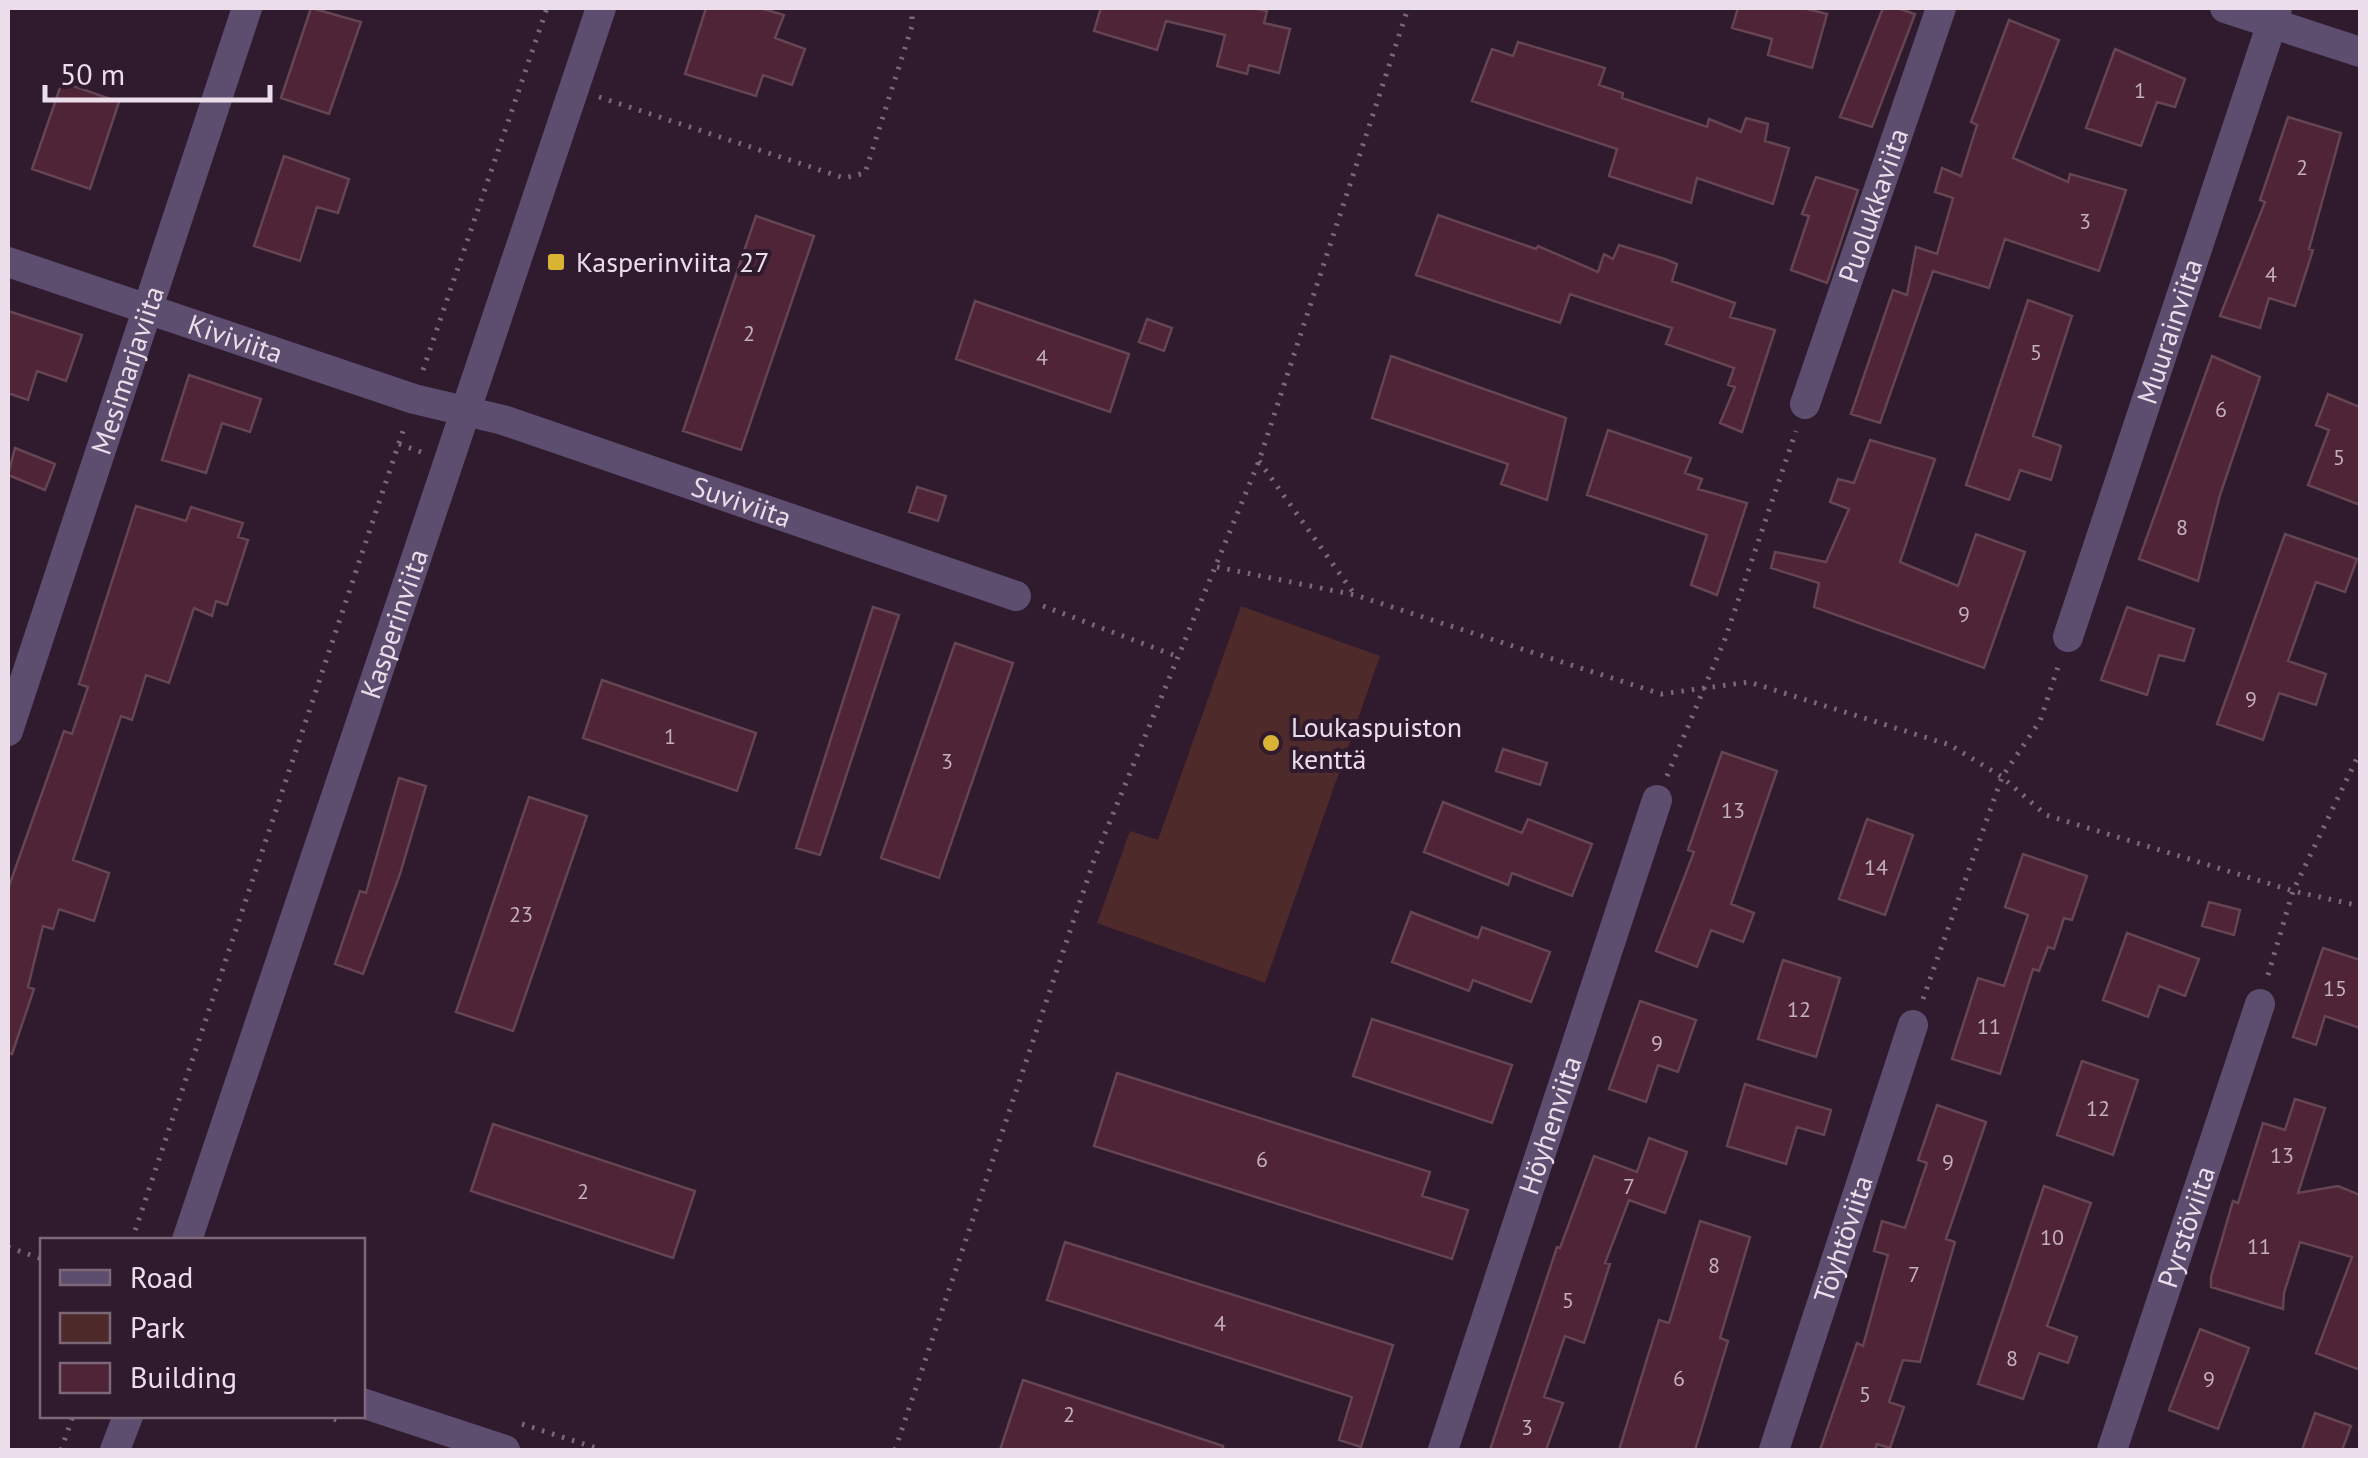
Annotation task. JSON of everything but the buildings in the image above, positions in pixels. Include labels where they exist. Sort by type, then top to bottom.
[{"type":"street","name":"Mesimarjaviita","points":[[8,731],[247,8]]},
{"type":"street","name":"Kasperinviita","points":[[189,1238],[601,8]]},
{"type":"street","name":"Puolukkaviita","points":[[1805,404],[1942,8]]},
{"type":"street","points":[[2225,8],[2274,15],[2360,52]]},
{"type":"street","name":"Muurainviita","points":[[2068,637],[2274,15]]},
{"type":"street","name":"Kiviviita","points":[[8,262],[414,398],[465,411]]},
{"type":"street","name":"Suviviita","points":[[465,411],[503,420],[1016,596]]},
{"type":"street","name":"Höyhenviita","points":[[1443,1450],[1657,800]]},
{"type":"street","name":"Pyrstöviita","points":[[2112,1450],[2260,1004]]},
{"type":"street","name":"Töyhtöviita","points":[[1774,1450],[1914,1025]]},
{"type":"street","points":[[365,1404],[505,1450]]},
{"type":"street","points":[[116,1450],[127,1418]]},
{"type":"path","points":[[133,1238],[547,8]]},
{"type":"path","points":[[595,96],[844,178],[864,173],[912,26],[912,8]]},
{"type":"path","points":[[895,1450],[1094,860],[1259,461],[1408,8]]},
{"type":"path","points":[[1657,800],[1725,639],[1805,404]]},
{"type":"path","points":[[1259,461],[1355,595]]},
{"type":"path","points":[[1217,567],[1355,595],[1661,694],[1750,682],[1950,745],[2002,777],[2046,815],[2294,890],[2360,906]]},
{"type":"path","points":[[1016,596],[1176,656]]},
{"type":"path","points":[[1914,1025],[2002,777],[2040,720],[2068,637]]},
{"type":"path","points":[[2260,1004],[2294,890],[2360,752]]},
{"type":"path","points":[[8,1246],[40,1258]]},
{"type":"path","points":[[61,1450],[72,1418]]},
{"type":"green space","name":"Loukaspuiston kenttä","points":[[1241,606],[1380,656],[1265,983],[1097,923],[1130,831],[1158,840]]},
{"type":"place","name":"Kasperinviita 27","points":[[556,262]]},
{"type":"place","name":"Loukaspuiston kenttä","points":[[1271,743]]}]
